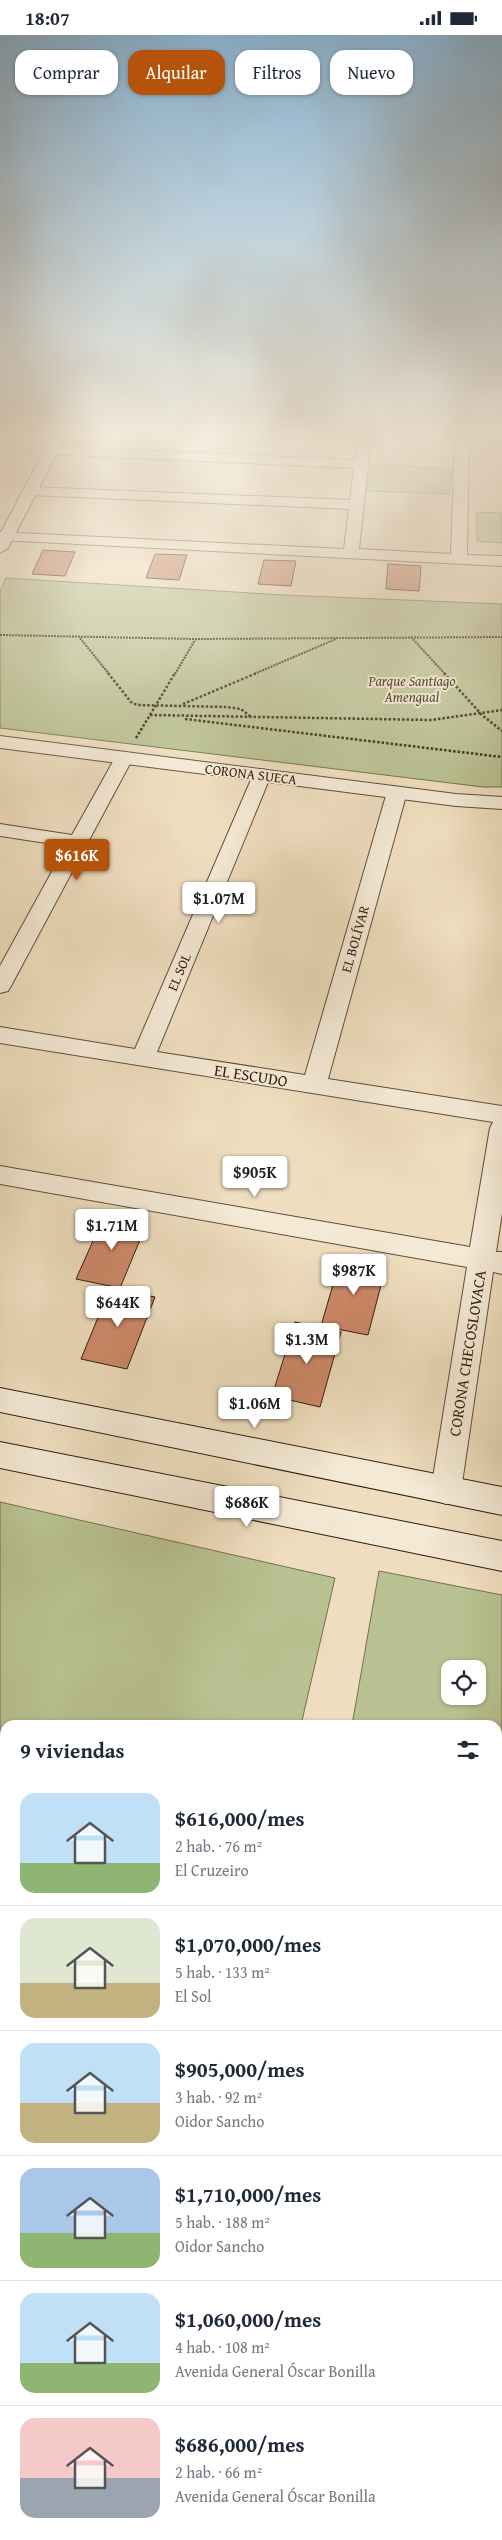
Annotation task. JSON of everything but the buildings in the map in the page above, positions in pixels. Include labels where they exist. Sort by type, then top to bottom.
[{"type":"street","points":[[385,555],[502,561]]},
{"type":"street","points":[[459,555],[459,559]]},
{"type":"street","name":"CORONA SUECA","points":[[0,742],[397,792],[502,803]]},
{"type":"street","points":[[0,986],[124,758]]},
{"type":"street","name":"EL SOL","points":[[143,1058],[262,775]]},
{"type":"street","name":"EL BOLÍVAR","points":[[314,1085],[397,792]]},
{"type":"street","points":[[0,830],[78,842]]},
{"type":"street","name":"EL ESCUDO","points":[[0,1035],[502,1115]]},
{"type":"street","name":"CORONA CHECOSLOVACA","points":[[446,1490],[492,1261],[502,1128]]},
{"type":"street","points":[[0,1175],[492,1261]]},
{"type":"street","points":[[0,1401],[502,1501]]},
{"type":"street","points":[[0,1455],[502,1557]]},
{"type":"path","points":[[0,635],[195,639],[502,637]]},
{"type":"path","points":[[80,637],[131,702],[137,705],[181,704],[228,707],[241,709],[252,718]]},
{"type":"path","points":[[411,637],[482,715],[502,731]]},
{"type":"path","points":[[181,704],[339,638]]},
{"type":"path","points":[[124,758],[195,639]]},
{"type":"path","points":[[169,717],[431,720],[482,715],[502,710]]},
{"type":"path","points":[[150,715],[502,757]]},
{"type":"green space","name":"Parque Santiago Amengual","points":[[6,578],[283,595],[502,604],[502,787],[483,787],[0,728],[0,591]]},
{"type":"green space","points":[[0,1502],[335,1578],[302,1720],[0,1720]]},
{"type":"green space","points":[[379,1571],[502,1595],[502,1720],[353,1720]]}]
